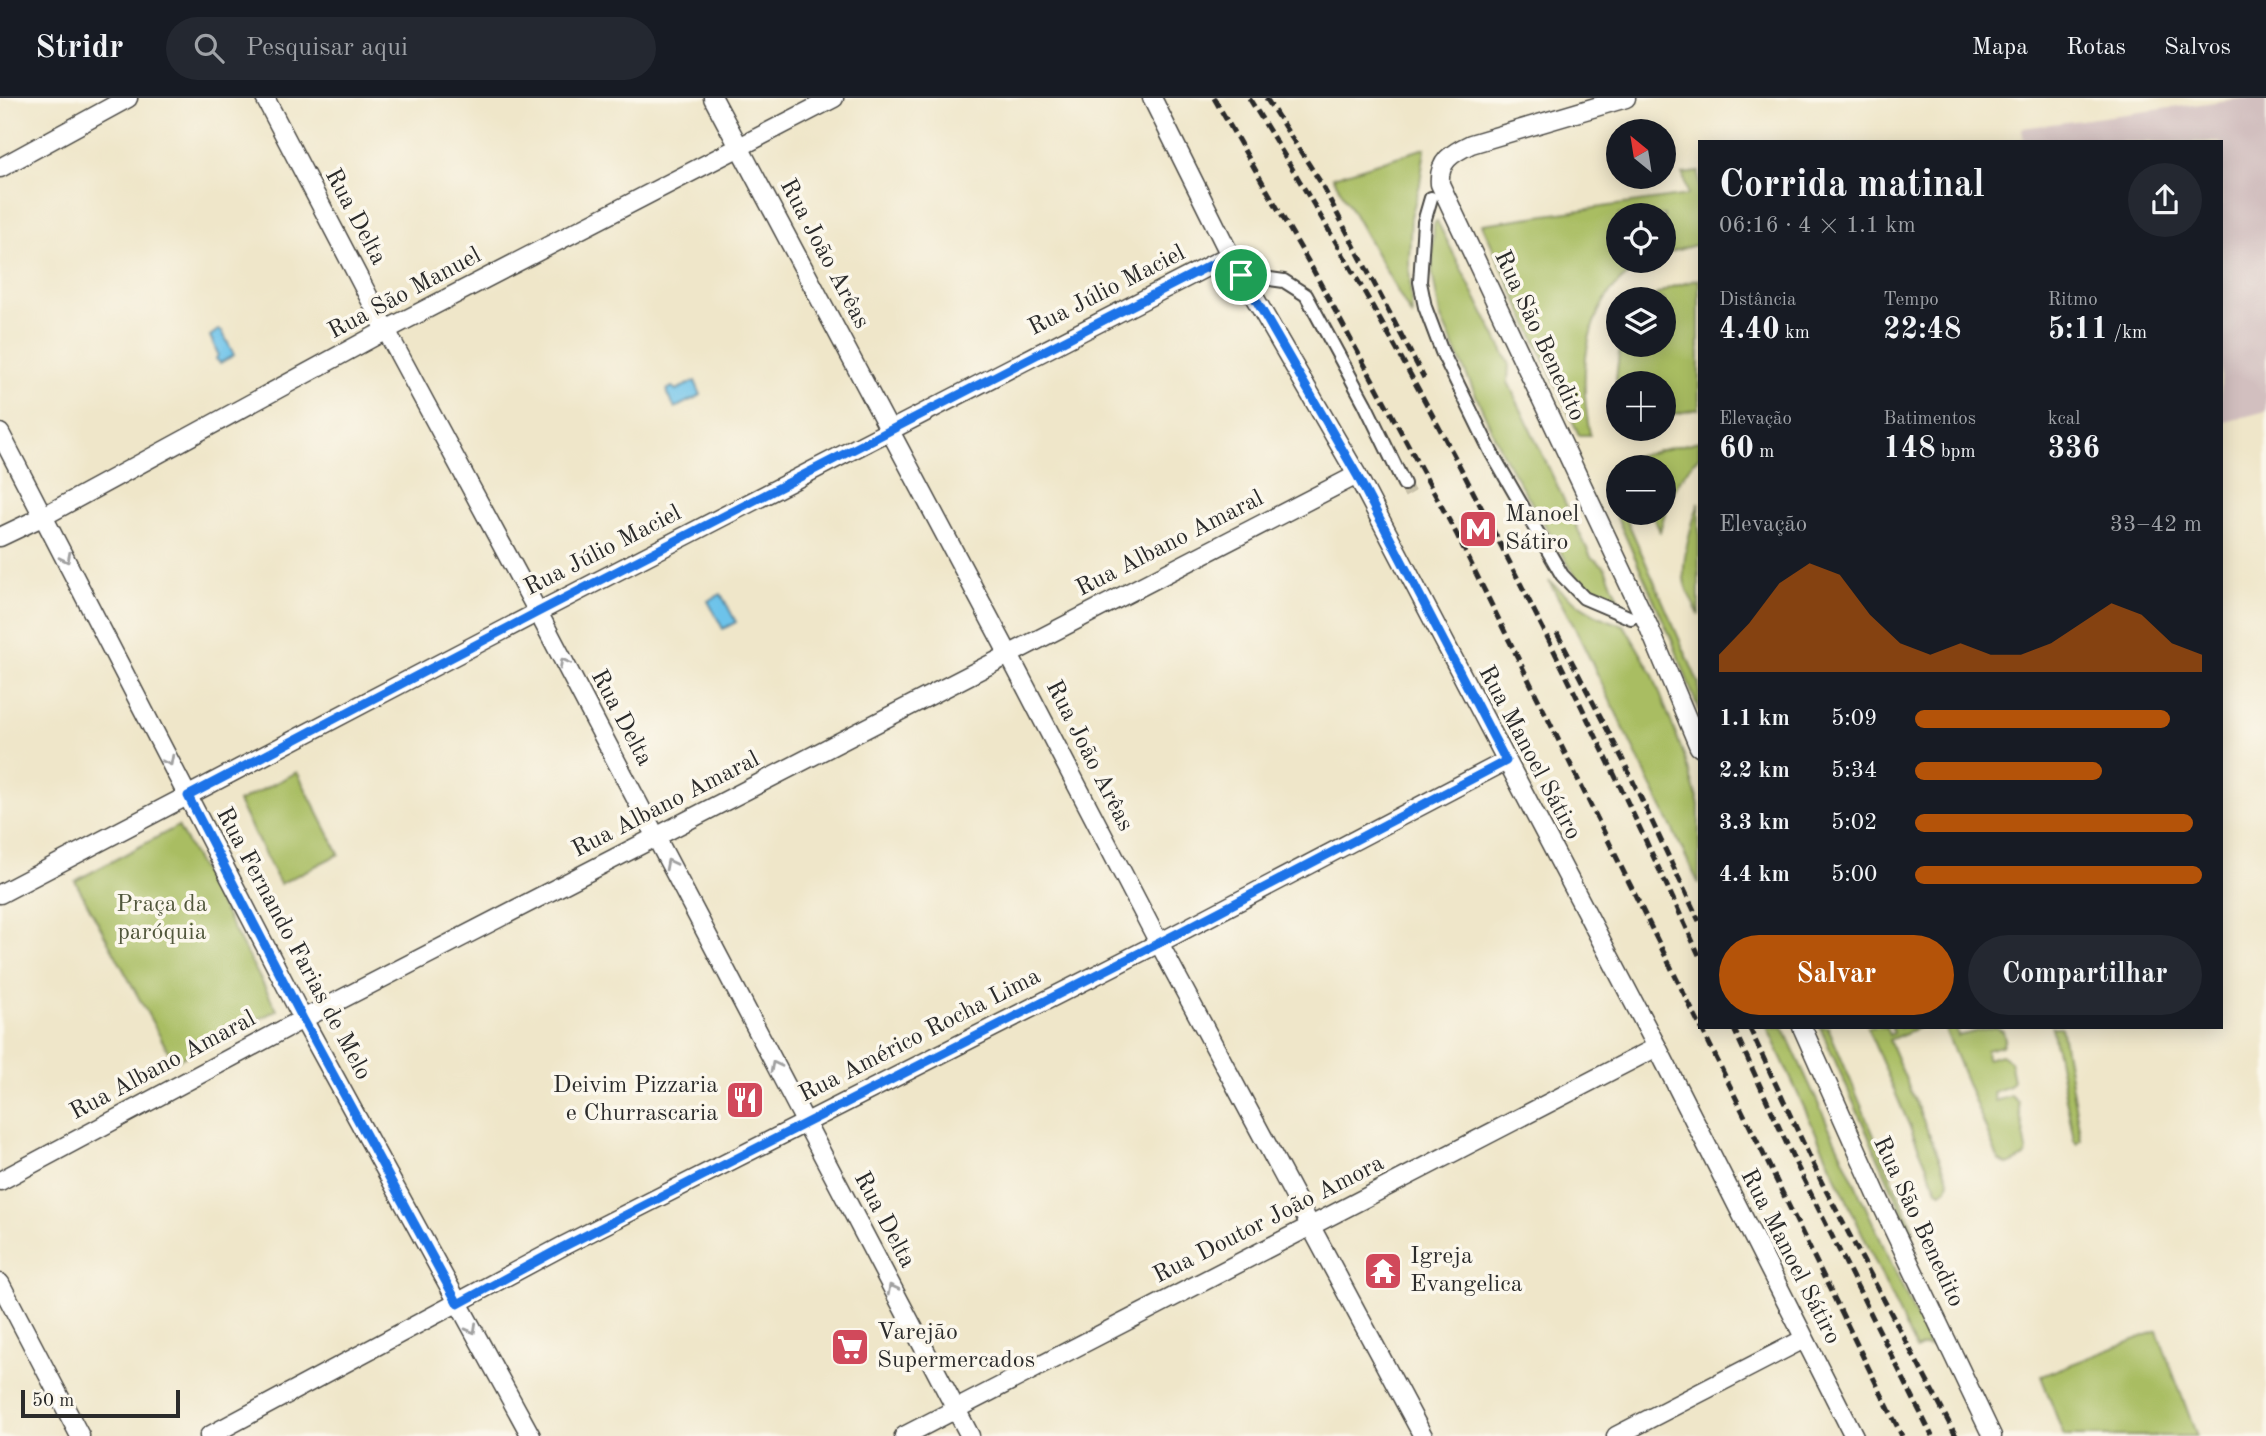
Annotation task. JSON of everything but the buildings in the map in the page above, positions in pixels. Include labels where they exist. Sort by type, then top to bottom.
[{"type":"street","points":[[0,169],[128,98]]},
{"type":"street","name":"Rua Delta","points":[[265,98],[970,1436]]},
{"type":"street","name":"Rua João Arêas","points":[[713,98],[1159,943],[1423,1436]]},
{"type":"street","name":"Rua São Manuel","points":[[0,537],[44,516],[386,330],[834,98]]},
{"type":"street","name":"Rua Manoel Sátiro","points":[[1152,98],[1230,255],[1357,475],[1657,1047],[1854,1436]]},
{"type":"street","name":"Rua São Benedito","points":[[1626,98],[1471,144],[1453,153],[1443,163],[1439,175],[1440,184],[1648,625],[1698,745]]},
{"type":"street","points":[[1431,198],[1424,222],[1420,282],[1424,307],[1442,352],[1491,452],[1562,575],[1584,598],[1631,618]]},
{"type":"street","name":"Rua Júlio Maciel","points":[[0,894],[538,612],[1230,255]]},
{"type":"street","points":[[1241,275],[1284,282],[1306,295],[1359,392],[1404,484]]},
{"type":"street","name":"Rua Fernando Farias de Melo","points":[[0,433],[303,1019],[531,1436]]},
{"type":"street","name":"Rua Albano Amaral","points":[[0,1181],[303,1019],[1357,475]]},
{"type":"street","name":"Rua Américo Rocha Lima","points":[[209,1436],[563,1247],[1159,943],[1506,761]]},
{"type":"street","name":"Rua São Benedito","points":[[1803,1029],[1877,1195],[1992,1436]]},
{"type":"street","name":"Rua Doutor João Amora","points":[[904,1436],[1657,1047]]},
{"type":"street","points":[[0,1283],[80,1436]]},
{"type":"street","points":[[1616,1436],[1804,1339]]},
{"type":"shaded area","points":[[2244,98],[2266,98],[2266,411],[2223,422],[2223,140],[2024,140],[2022,128]]},
{"type":"green space","points":[[1425,148],[1420,184],[1411,217],[1409,262],[1412,317],[1333,177]]},
{"type":"green space","points":[[1698,172],[1698,244],[1676,251],[1676,203],[1631,203],[1688,195],[1683,174]]},
{"type":"green space","points":[[1606,207],[1606,273],[1630,273],[1616,287],[1606,287],[1606,300],[1590,336],[1585,385],[1590,435],[1579,435],[1482,224]]},
{"type":"green space","points":[[1437,221],[1509,363],[1508,382],[1591,557],[1604,566],[1618,598],[1584,588],[1503,455],[1440,316],[1432,271],[1434,223]]},
{"type":"green space","points":[[1698,279],[1698,409],[1676,414],[1676,371],[1617,371],[1619,357],[1676,357],[1676,287],[1672,287]]},
{"type":"green space","points":[[1698,441],[1698,457],[1676,487],[1676,455],[1641,455]]},
{"type":"green space","points":[[1698,506],[1698,613],[1686,588],[1684,575]]},
{"type":"green space","points":[[1620,525],[1629,525],[1698,682],[1698,708],[1672,640]]},
{"type":"green space","points":[[1549,581],[1575,602],[1624,625],[1652,673],[1685,758],[1698,802],[1698,882],[1575,628]]},
{"type":"green space","points":[[297,772],[339,854],[280,884],[238,802]]},
{"type":"green space","name":"Praça da paróquia","points":[[178,826],[277,1010],[174,1062],[75,881]]},
{"type":"green space","points":[[1768,1029],[1784,1029],[1930,1347],[1924,1346],[1916,1350]]},
{"type":"green space","points":[[1821,1029],[1829,1029],[1913,1228],[1912,1234]]},
{"type":"green space","points":[[1868,1029],[1887,1029],[1889,1035],[1893,1033],[1892,1029],[1915,1029],[1889,1040],[1949,1181],[1947,1188],[1941,1192],[1937,1190]]},
{"type":"green space","points":[[1945,1029],[1956,1029],[1958,1036],[1987,1029],[2003,1031],[2005,1039],[2002,1046],[1986,1050],[1987,1059],[2001,1055],[2010,1061],[2014,1081],[2010,1086],[1993,1092],[1995,1101],[2011,1096],[2018,1102],[2027,1150],[2025,1157],[2008,1165],[1999,1161]]},
{"type":"green space","points":[[2052,1029],[2061,1029],[2081,1139],[2077,1144]]},
{"type":"green space","points":[[2157,1331],[2197,1436],[2064,1436],[2041,1376]]},
{"type":"water","points":[[218,330],[222,331],[234,355],[220,363],[216,359],[218,354],[210,336]]},
{"type":"water","points":[[695,381],[701,395],[675,408],[667,390],[672,387],[676,390]]},
{"type":"water","points":[[721,594],[736,622],[723,629],[708,601]]},
{"type":"tunnel","points":[[1404,484],[1412,498]]},
{"type":"railway","points":[[1214,98],[1312,268],[1456,533],[1698,1022]]},
{"type":"railway","points":[[1249,98],[1372,306],[1488,519],[1596,736],[1698,953]]},
{"type":"railway","points":[[1266,98],[1321,183],[1424,378]]},
{"type":"railway","points":[[1557,633],[1622,758],[1698,919]]},
{"type":"railway","points":[[1702,1029],[1902,1436]]},
{"type":"railway","points":[[1734,1029],[1796,1164],[1932,1436]]},
{"type":"railway","points":[[1750,1029],[1822,1183],[1956,1436]]},
{"type":"place","name":"Manoel Sátiro","points":[[1478,529]]},
{"type":"place","name":"Deivim Pizzaria e Churrascaria","points":[[745,1100]]},
{"type":"place","name":"Igreja Evangelica","points":[[1383,1271]]},
{"type":"place","name":"Varejão Supermercados","points":[[850,1347]]},
{"type":"route","points":[[1230,255],[1241,275],[1357,475],[1506,761],[1159,943],[804,1122],[458,1304],[303,1019],[188,796],[1230,255]]}]
